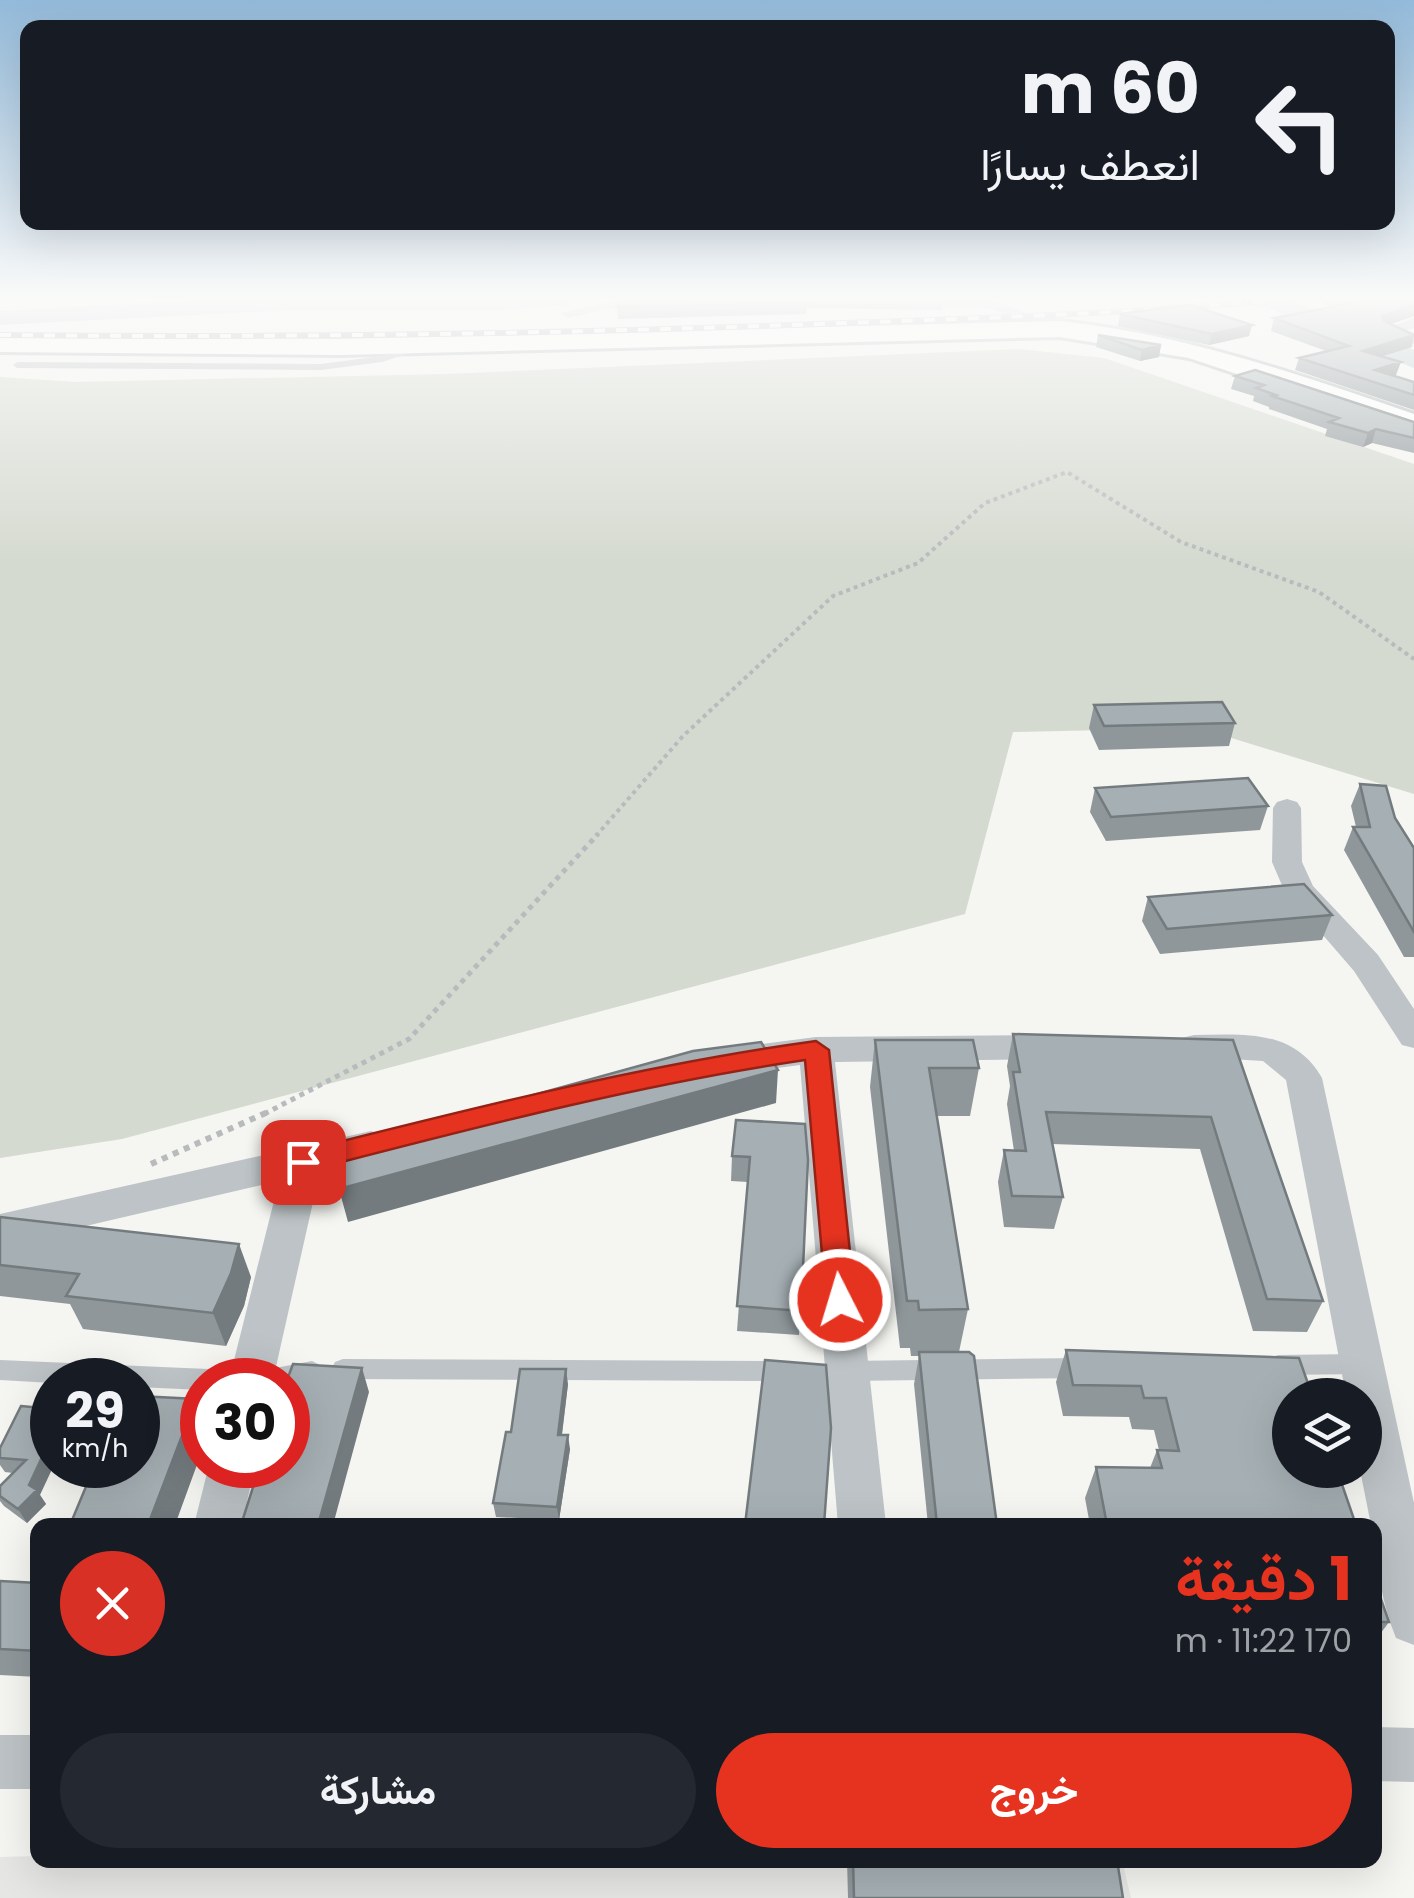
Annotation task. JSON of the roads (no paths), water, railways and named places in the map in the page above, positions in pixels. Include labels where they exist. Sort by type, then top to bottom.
[{"type":"main road","points":[[1304,387],[1414,424]]},
{"type":"street","points":[[1286,808],[1287,862],[1300,890],[1366,963],[1414,1036]]},
{"type":"street","points":[[693,1067],[816,1050],[1095,1047]]},
{"type":"street","points":[[1150,1047],[1256,1048],[1280,1052],[1297,1063],[1304,1078],[1414,1620]]},
{"type":"street","points":[[816,1050],[828,1371],[860,1518]]},
{"type":"street","points":[[0,1230],[406,1137]]},
{"type":"street","points":[[256,1358],[303,1162]]},
{"type":"street","points":[[220,1518],[227,1488]]},
{"type":"street","points":[[1382,1754],[1414,1755]]},
{"type":"street","points":[[0,1762],[30,1762]]},
{"type":"lane","points":[[1263,1365],[1362,1364]]},
{"type":"lane","points":[[310,1373],[338,1369],[1104,1368]]},
{"type":"lane","points":[[0,1370],[180,1379]]}]
